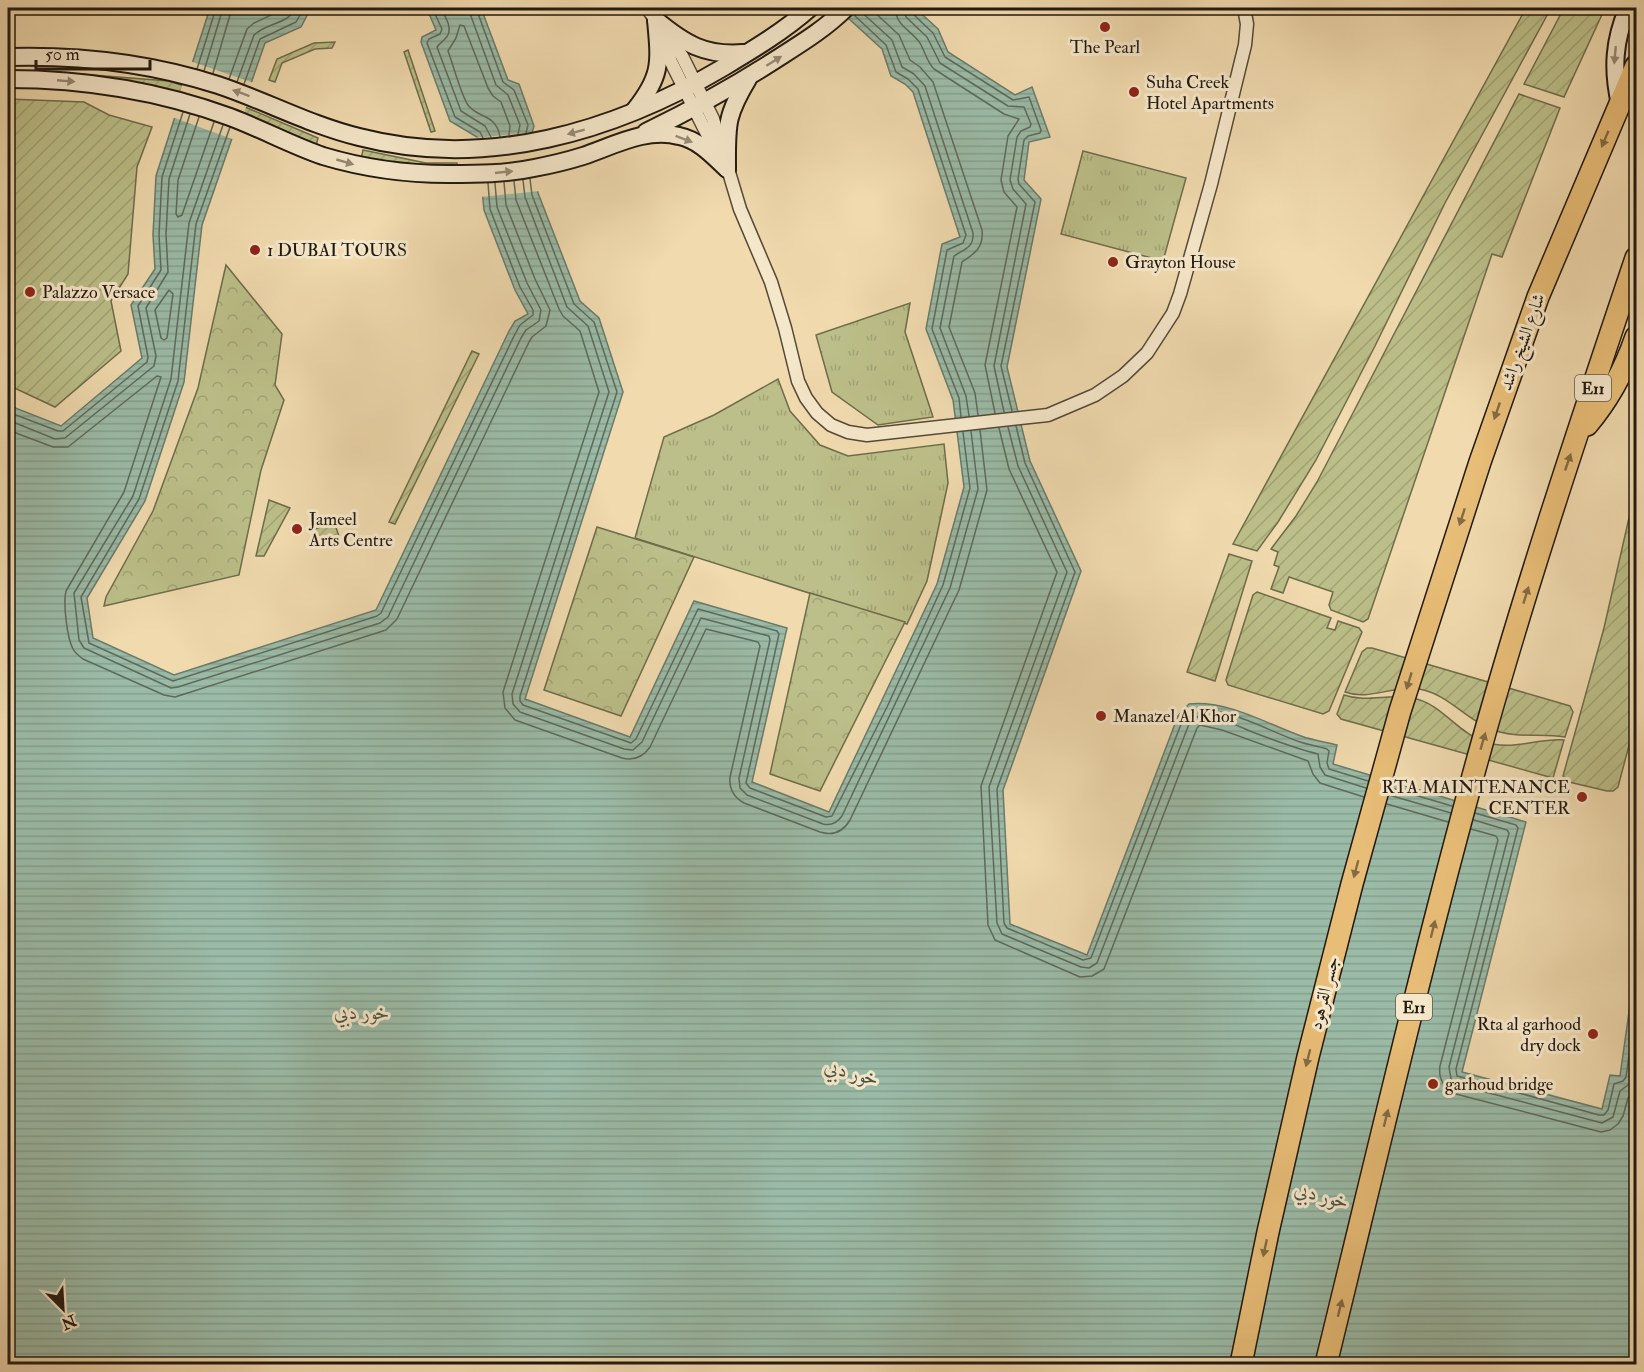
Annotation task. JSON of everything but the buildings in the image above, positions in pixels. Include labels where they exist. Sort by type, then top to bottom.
[{"type":"highway","name":"شارع الشيخ راشد","points":[[1426,626],[1538,297],[1636,66]]},
{"type":"highway","name":"E11","points":[[1326,1365],[1434,922],[1509,651],[1549,518],[1636,258]]},
{"type":"highway","points":[[1576,437],[1609,395],[1622,372],[1636,337]]},
{"type":"highway","name":"جسر القرهود","points":[[1241,1365],[1287,1145],[1329,970],[1426,626]]},
{"type":"highway","points":[[1227,1365],[1250,1320]]},
{"type":"street","points":[[8,57],[66,57],[138,66],[179,74],[219,85],[295,116],[360,138],[428,148],[479,150],[530,143],[579,131],[632,114],[691,86],[747,53],[810,8]]},
{"type":"street","points":[[632,139],[700,106],[750,76],[812,36],[846,8]]},
{"type":"street","points":[[652,14],[674,43],[700,106],[719,137],[740,209],[771,282],[798,381],[806,398],[817,413],[831,425],[848,432],[867,435],[1048,415],[1095,395],[1123,376],[1147,353],[1173,313],[1211,184],[1245,45],[1247,24],[1244,8]]},
{"type":"street","points":[[1620,104],[1615,82],[1614,60],[1617,38],[1628,8]]},
{"type":"street","points":[[652,14],[688,44],[699,49],[727,55],[747,53]]},
{"type":"street","points":[[632,114],[648,94],[659,64],[652,14]]},
{"type":"street","points":[[727,169],[728,121],[735,101],[750,76]]},
{"type":"street","points":[[8,79],[71,81],[168,98],[220,114],[289,143],[355,165],[402,171],[483,174],[532,168],[581,156],[650,134],[681,136],[701,146],[727,169]]},
{"type":"green space","points":[[1526,8],[1551,8],[1445,203],[1316,460],[1278,522],[1257,551],[1233,544]]},
{"type":"green space","points":[[1564,8],[1605,8],[1564,97],[1524,84]]},
{"type":"green space","points":[[335,42],[332,48],[315,49],[282,63],[275,82],[269,80],[277,59],[314,43]]},
{"type":"green space","points":[[408,50],[435,131],[431,132],[404,52]]},
{"type":"green space","points":[[54,72],[169,81],[231,101],[318,138],[316,146],[54,75]]},
{"type":"green space","points":[[1519,94],[1560,108],[1502,257],[1492,254],[1368,619],[1363,622],[1331,610],[1329,605],[1333,592],[1289,577],[1283,593],[1271,589],[1279,567],[1274,565],[1278,552],[1271,549],[1296,516],[1317,482]]},
{"type":"green space","points":[[8,99],[84,102],[109,115],[152,127],[137,167],[128,274],[111,301],[121,351],[55,407],[8,385]]},
{"type":"green space","points":[[363,150],[426,163],[457,163],[457,170],[361,159]]},
{"type":"green space","points":[[1083,151],[1186,178],[1163,261],[1061,234]]},
{"type":"green space","points":[[226,265],[282,334],[275,385],[284,400],[261,470],[239,575],[104,606],[106,597],[153,511],[198,388]]},
{"type":"green space","points":[[910,303],[905,332],[933,417],[878,425],[832,392],[816,335]]},
{"type":"green space","points":[[472,351],[479,354],[395,524],[389,522]]},
{"type":"green space","points":[[778,379],[790,411],[820,445],[848,456],[944,444],[948,483],[927,581],[907,624],[635,538],[664,437],[714,415]]},
{"type":"green space","points":[[1636,487],[1636,719],[1618,787],[1613,791],[1607,791],[1569,782],[1563,776],[1604,628]]},
{"type":"green space","points":[[269,500],[290,508],[264,556],[256,556]]},
{"type":"green space","points":[[334,522],[339,536],[317,544],[312,530]]},
{"type":"green space","points":[[597,527],[694,557],[621,716],[544,690]]},
{"type":"green space","points":[[1229,554],[1252,561],[1215,681],[1187,672]]},
{"type":"green space","points":[[1257,592],[1331,618],[1327,628],[1335,630],[1338,621],[1359,628],[1362,632],[1329,711],[1323,714],[1228,685],[1226,680],[1253,595]]},
{"type":"green space","points":[[810,593],[905,622],[820,791],[770,774]]},
{"type":"green space","points":[[1367,648],[1570,706],[1573,712],[1565,737],[1500,732],[1482,725],[1439,696],[1419,689],[1409,688],[1363,695],[1345,692],[1362,652]]},
{"type":"green space","points":[[1344,695],[1361,698],[1404,697],[1423,701],[1473,737],[1493,744],[1513,745],[1564,740],[1553,778],[1341,719],[1337,714]]},
{"type":"water","name":"خور دبي","points":[[210,8],[311,8],[301,27],[265,43],[202,225],[184,382],[145,501],[87,598],[93,638],[174,675],[376,610],[509,331],[515,321],[528,314],[515,290],[484,210],[477,137],[450,121],[421,42],[422,37],[436,30],[430,16],[422,8],[481,8],[508,80],[519,84],[534,126],[532,133],[538,193],[580,301],[599,318],[623,392],[525,699],[630,737],[694,601],[787,628],[752,782],[829,812],[937,584],[964,487],[953,400],[926,329],[942,244],[960,237],[913,92],[891,76],[882,49],[837,8],[915,8],[938,29],[948,52],[1015,95],[1032,87],[1050,137],[1029,142],[1024,180],[1041,199],[1007,367],[1030,461],[1081,571],[1003,790],[1010,924],[1087,955],[1178,716],[1189,704],[1217,705],[1232,709],[1301,736],[1337,745],[1333,764],[1526,822],[1462,1072],[1602,1109],[1610,1075],[1620,1076],[1636,962],[1636,1364],[8,1364],[8,405],[61,426],[142,358],[131,305],[155,269],[153,235],[156,176]]},
{"type":"pier","points":[[190,61],[254,83],[235,140],[172,117]]},
{"type":"pier","points":[[535,132],[541,191],[480,197],[473,138]]},
{"type":"place","name":"The Pearl","points":[[1105,27]]},
{"type":"place","name":"Suha Creek Hotel Apartments","points":[[1134,92]]},
{"type":"place","name":"1 DUBAI TOURS","points":[[255,250]]},
{"type":"place","name":"Grayton House","points":[[1113,262]]},
{"type":"place","name":"Palazzo Versace","points":[[30,292]]},
{"type":"place","name":"Jameel Arts Centre","points":[[297,529]]},
{"type":"place","name":"Manazel Al Khor","points":[[1101,716]]},
{"type":"place","name":"RTA MAINTENANCE CENTER","points":[[1582,797]]},
{"type":"place","name":"Rta al garhood dry dock","points":[[1593,1034]]},
{"type":"place","name":"garhoud bridge","points":[[1433,1084]]}]
